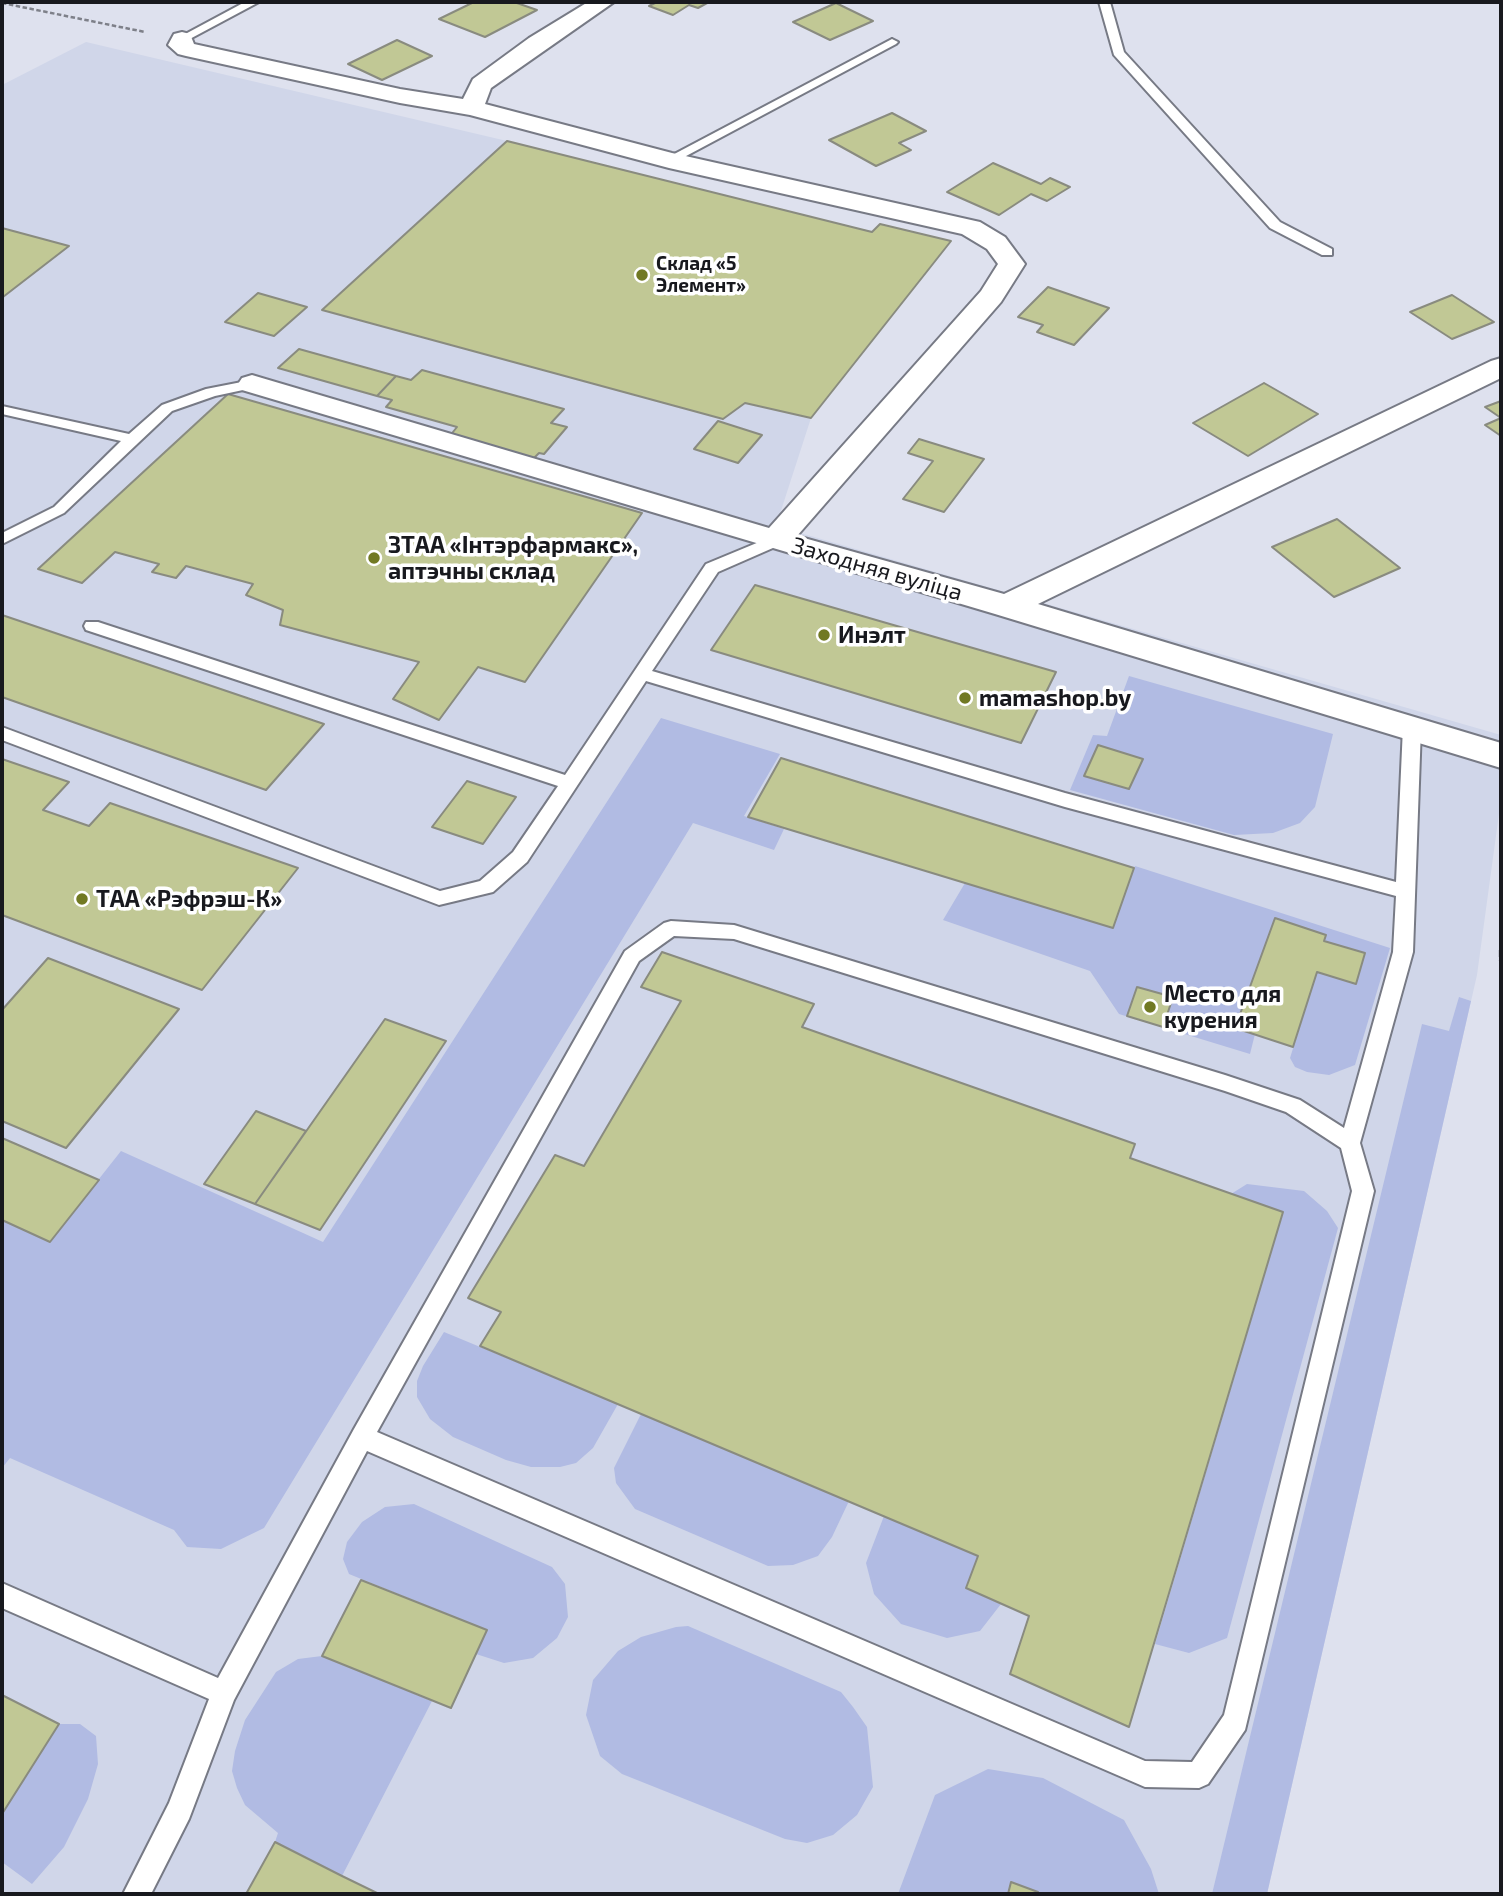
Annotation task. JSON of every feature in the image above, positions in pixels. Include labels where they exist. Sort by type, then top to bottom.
[{"type":"street","points":[[471,108],[481,84],[537,43],[603,2]]},
{"type":"street","points":[[182,39],[180,45],[186,49],[400,96],[471,108],[669,160],[971,228],[996,243],[1012,264],[991,296],[776,540]]},
{"type":"street","points":[[1007,606],[1501,367]]},
{"type":"street","name":"Заходняя вуліца","points":[[252,384],[1007,606],[1501,756]]},
{"type":"lane","points":[[182,39],[253,2]]},
{"type":"lane","points":[[1104,2],[1118,53],[1275,225],[1327,252]]},
{"type":"lane","points":[[669,160],[892,42]]},
{"type":"lane","points":[[2,539],[59,510],[167,408],[211,392],[252,384]]},
{"type":"lane","points":[[2,410],[132,439]]},
{"type":"lane","points":[[2,733],[439,898],[486,887],[520,857],[712,568],[776,540]]},
{"type":"lane","points":[[92,626],[569,783]]},
{"type":"lane","points":[[641,674],[1065,800],[1405,891]]},
{"type":"lane","points":[[362,1437],[1145,1773],[1199,1775],[1236,1721],[1363,1191],[1350,1143],[1403,952],[1412,727]]},
{"type":"lane","points":[[136,1894],[180,1810],[224,1693],[362,1437],[632,956],[671,928],[734,932],[1225,1083],[1293,1106],[1350,1143]]},
{"type":"lane","points":[[2,1595],[224,1693]]},
{"type":"path","points":[[2,3],[182,39]]},
{"type":"path","points":[[1501,950],[1501,961]]},
{"type":"shaded area","points":[[86,42],[507,141],[872,232],[880,224],[951,241],[811,418],[776,526],[1501,735],[1501,799],[1477,975],[1267,1894],[2,1894],[2,85]]},
{"type":"shaded area","points":[[1129,676],[1333,734],[1315,807],[1300,823],[1273,833],[1234,835],[1070,790],[1093,735],[1107,736]]},
{"type":"shaded area","points":[[661,718],[780,754],[744,816],[784,829],[774,850],[693,823],[264,1528],[221,1549],[187,1547],[174,1530],[10,1458],[2,1468],[2,1220],[50,1241],[121,1151],[323,1242]]},
{"type":"shaded area","points":[[1135,866],[1390,948],[1355,1065],[1329,1075],[1307,1072],[1295,1067],[1290,1058],[1317,972],[1355,984],[1365,954],[1324,941],[1326,935],[1275,919],[1235,1027],[1255,1034],[1250,1054],[1119,1014],[1090,971],[943,920],[965,883],[1113,927]]},
{"type":"shaded area","points":[[1459,997],[1471,1001],[1267,1894],[1212,1894],[1422,1024],[1449,1031]]},
{"type":"shaded area","points":[[1247,1184],[1304,1191],[1327,1211],[1338,1228],[1227,1638],[1189,1653],[1155,1644],[1283,1213],[1231,1194]]},
{"type":"shaded area","points":[[444,1332],[618,1404],[593,1448],[576,1463],[560,1467],[531,1467],[506,1460],[453,1437],[430,1419],[417,1397],[417,1381],[423,1366]]},
{"type":"shaded area","points":[[641,1414],[849,1501],[832,1537],[818,1556],[793,1565],[768,1566],[635,1509],[616,1483],[614,1468]]},
{"type":"shaded area","points":[[414,1504],[552,1567],[565,1584],[568,1617],[557,1638],[533,1658],[504,1663],[476,1654],[487,1630],[349,1574],[343,1559],[347,1542],[362,1522],[385,1507]]},
{"type":"shaded area","points":[[884,1516],[978,1556],[966,1588],[1001,1604],[980,1631],[947,1638],[901,1624],[874,1594],[866,1563]]},
{"type":"shaded area","points":[[688,1626],[841,1692],[867,1727],[873,1787],[857,1815],[833,1835],[807,1843],[785,1839],[622,1774],[600,1756],[586,1715],[593,1680],[618,1651],[641,1637]]},
{"type":"shaded area","points":[[322,1656],[432,1701],[342,1876],[275,1842],[278,1833],[245,1805],[232,1771],[245,1720],[276,1672],[298,1659]]},
{"type":"shaded area","points":[[59,1724],[80,1724],[96,1736],[98,1764],[88,1799],[64,1847],[32,1884],[2,1862],[2,1814]]},
{"type":"shaded area","points":[[988,1769],[1043,1778],[1124,1820],[1151,1869],[1159,1894],[1039,1894],[1011,1883],[1008,1894],[898,1894],[935,1795]]},
{"type":"building","points":[[474,2],[514,2],[537,10],[485,37],[439,19]]},
{"type":"building","points":[[657,2],[709,2],[698,8],[689,5],[673,15],[649,6]]},
{"type":"building","points":[[836,3],[873,21],[830,40],[793,22]]},
{"type":"building","points":[[397,40],[432,56],[382,80],[348,64]]},
{"type":"building","points":[[892,113],[926,131],[899,143],[911,150],[876,166],[829,140]]},
{"type":"building","name":"Склад «5 Элемент»","points":[[507,141],[872,232],[880,224],[951,241],[811,418],[745,403],[723,419],[322,310]]},
{"type":"building","points":[[993,163],[1041,184],[1050,178],[1070,187],[1047,201],[1031,194],[999,215],[947,192]]},
{"type":"building","points":[[2,228],[69,246],[3,297]]},
{"type":"building","points":[[1048,287],[1109,308],[1074,345],[1037,332],[1043,325],[1018,317]]},
{"type":"building","points":[[258,293],[307,307],[274,336],[225,322]]},
{"type":"building","points":[[1452,295],[1494,322],[1452,339],[1410,312]]},
{"type":"building","points":[[299,349],[396,376],[377,396],[278,368]]},
{"type":"building","points":[[422,370],[564,409],[551,423],[567,427],[544,454],[539,453],[532,460],[449,437],[457,427],[386,407],[392,400],[377,396],[396,376],[411,380]]},
{"type":"building","points":[[1264,383],[1318,414],[1248,456],[1193,423]]},
{"type":"building","name":"ЗТАА «Інтэрфармакс», аптэчны склад","points":[[228,394],[642,513],[525,682],[478,667],[439,720],[393,699],[419,662],[280,625],[283,610],[246,595],[253,584],[186,566],[176,578],[152,572],[159,564],[115,552],[82,583],[38,569]]},
{"type":"building","points":[[1501,401],[1501,418],[1485,407]]},
{"type":"building","points":[[1501,418],[1501,436],[1485,425]]},
{"type":"building","points":[[718,421],[762,435],[738,463],[694,449]]},
{"type":"building","points":[[919,439],[984,459],[944,512],[903,499],[933,461],[908,453]]},
{"type":"building","points":[[1337,519],[1400,568],[1334,597],[1272,547]]},
{"type":"building","points":[[755,585],[1056,672],[1021,743],[711,650]]},
{"type":"building","points":[[2,615],[324,724],[266,790],[2,697]]},
{"type":"building","points":[[1098,745],[1143,759],[1129,789],[1084,776]]},
{"type":"building","points":[[781,758],[1134,868],[1113,928],[748,817]]},
{"type":"building","points":[[2,759],[69,782],[43,810],[89,826],[110,803],[298,868],[202,990],[2,915]]},
{"type":"building","points":[[467,781],[516,797],[483,844],[432,827]]},
{"type":"building","points":[[1275,918],[1326,935],[1324,941],[1365,953],[1356,984],[1317,972],[1293,1047],[1235,1028]]},
{"type":"building","points":[[662,952],[814,1004],[802,1027],[1135,1144],[1130,1158],[1283,1212],[1129,1727],[1010,1674],[1029,1616],[966,1588],[978,1556],[480,1346],[501,1312],[468,1298],[555,1155],[584,1166],[681,1001],[641,987]]},
{"type":"building","points":[[48,958],[179,1009],[66,1148],[2,1121],[2,1010]]},
{"type":"building","name":"Место для курения","points":[[1137,987],[1173,997],[1163,1027],[1127,1016]]},
{"type":"building","points":[[385,1019],[446,1041],[320,1230],[255,1204]]},
{"type":"building","points":[[256,1111],[306,1131],[255,1204],[204,1184]]},
{"type":"building","points":[[2,1138],[99,1180],[50,1242],[2,1220]]},
{"type":"building","points":[[361,1580],[487,1630],[451,1708],[322,1656]]},
{"type":"building","points":[[2,1695],[59,1724],[2,1814]]},
{"type":"building","points":[[275,1842],[342,1876],[379,1894],[246,1894]]},
{"type":"building","points":[[1011,1882],[1038,1892],[1039,1894],[1008,1894]]},
{"type":"place","name":"Склад «5 Элемент»","points":[[642,275]]},
{"type":"place","name":"ЗТАА «Інтэрфармакс», аптэчны склад","points":[[374,558]]},
{"type":"place","name":"Инэлт","points":[[824,635]]},
{"type":"place","name":"mamashop.by","points":[[965,698]]},
{"type":"place","name":"ТАА «Рэфрэш-К»","points":[[82,899]]},
{"type":"place","name":"Место для курения","points":[[1150,1007]]}]
